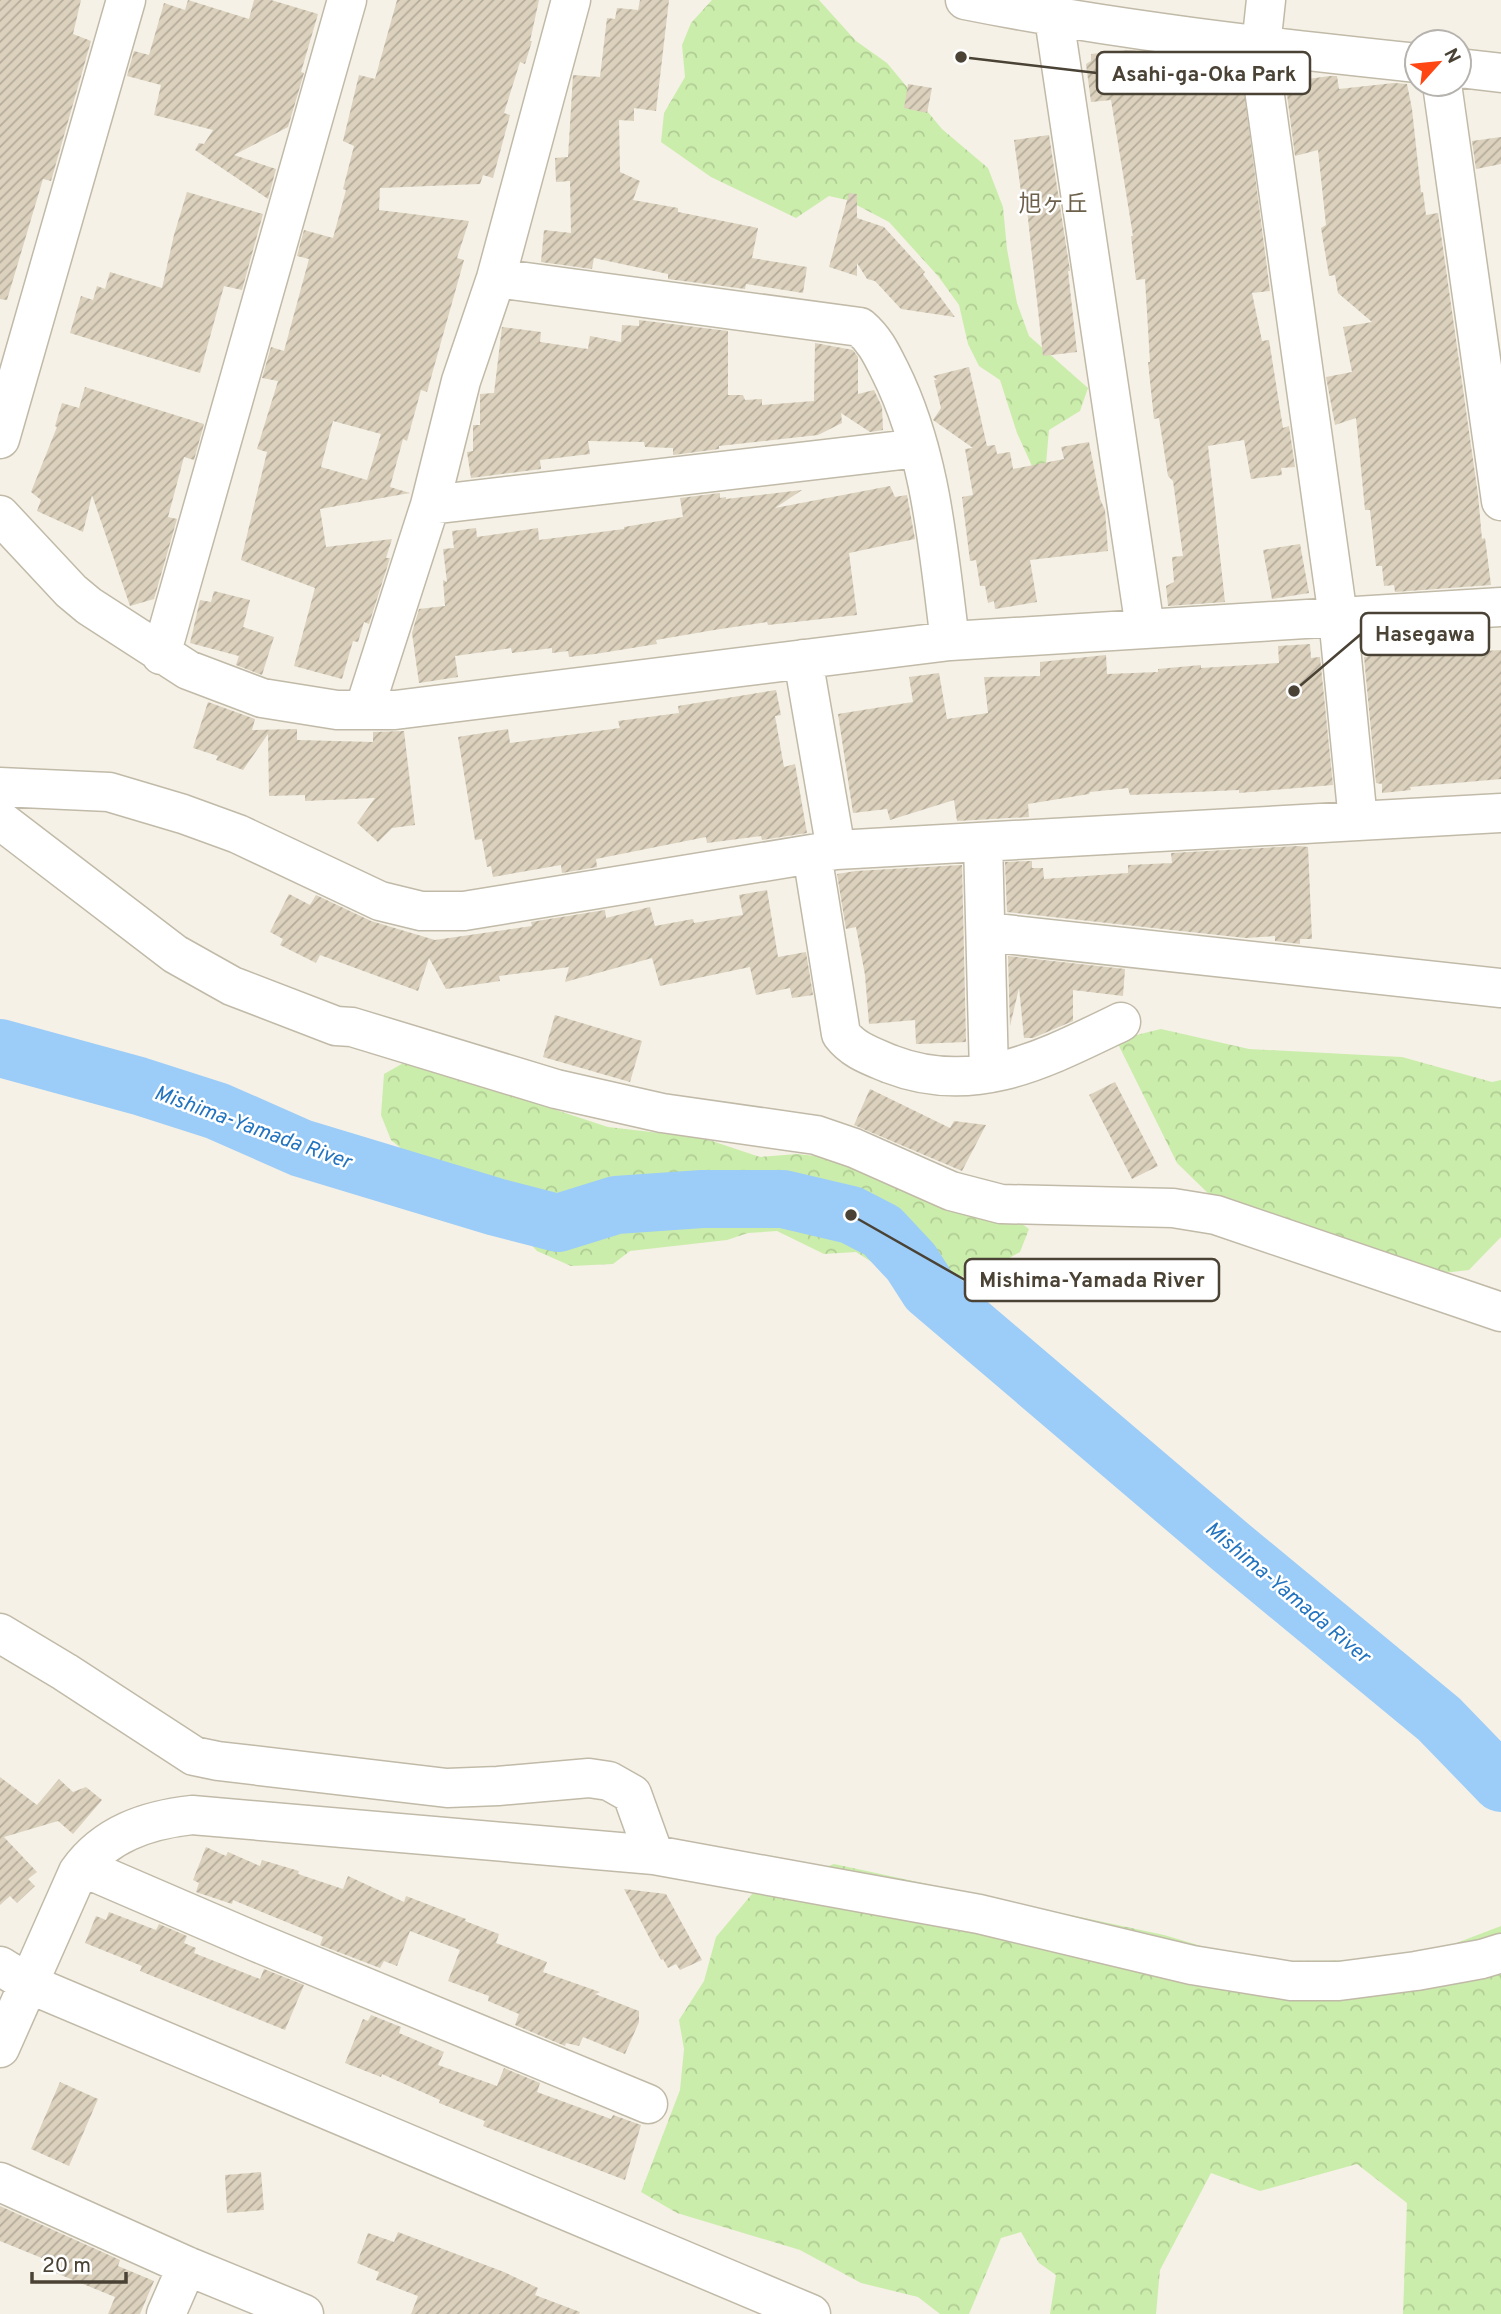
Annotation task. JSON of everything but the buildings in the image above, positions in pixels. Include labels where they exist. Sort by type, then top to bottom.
[{"type":"street","points":[[0,439],[126,0]]},
{"type":"street","points":[[161,654],[347,0]]},
{"type":"street","points":[[364,710],[430,505],[461,381],[496,278],[571,0]]},
{"type":"street","points":[[965,0],[1054,18],[1261,46],[1403,61]]},
{"type":"street","points":[[1266,0],[1261,46],[1264,89],[1338,617],[1358,821]]},
{"type":"street","points":[[1054,18],[1145,628]]},
{"type":"street","points":[[1473,70],[1501,73]]},
{"type":"street","points":[[1444,98],[1501,501]]},
{"type":"street","points":[[496,278],[860,327],[874,339],[894,380],[919,448],[930,490],[950,641]]},
{"type":"street","points":[[430,505],[919,448]]},
{"type":"street","points":[[0,515],[71,591],[89,606],[188,670],[262,698],[328,709],[395,710],[950,641],[1501,607]]},
{"type":"street","points":[[803,659],[841,1034],[845,1040],[862,1053],[912,1072],[944,1078],[1023,1067],[1121,1021]]},
{"type":"street","points":[[0,787],[109,792],[171,810],[238,834],[380,901],[421,911],[476,909],[824,852],[1501,813]]},
{"type":"street","points":[[0,820],[175,954],[233,986],[336,1026],[352,1027],[556,1089],[662,1114],[816,1135],[854,1148],[951,1191],[1001,1204],[1173,1208],[1216,1215],[1501,1312]]},
{"type":"street","points":[[984,842],[989,1073]]},
{"type":"street","points":[[986,932],[1501,988]]},
{"type":"street","points":[[0,1633],[194,1756],[447,1788],[589,1778],[610,1781],[632,1794],[654,1855]]},
{"type":"street","points":[[0,2048],[15,1975],[89,1857],[118,1835],[163,1818],[192,1815],[654,1855],[979,1914],[1192,1965],[1290,1981],[1339,1981],[1416,1971],[1501,1953]]},
{"type":"street","points":[[82,1867],[648,2104]]},
{"type":"street","points":[[15,1975],[811,2314]]},
{"type":"street","points":[[0,2182],[187,2266],[304,2314]]},
{"type":"street","points":[[166,2314],[187,2266]]},
{"type":"green space","points":[[712,0],[819,0],[856,41],[887,63],[942,129],[988,168],[1003,207],[1007,249],[1017,303],[1029,336],[1088,388],[1080,411],[1049,430],[1046,464],[1032,466],[1017,433],[1000,380],[979,366],[968,344],[959,305],[938,276],[889,222],[847,200],[829,196],[796,218],[711,177],[661,142],[664,113],[685,77],[682,45],[691,23]]},
{"type":"green space","points":[[1161,1029],[1249,1049],[1402,1057],[1492,1082],[1501,1080],[1501,1237],[1469,1270],[1400,1278],[1214,1199],[1177,1163],[1116,1040]]},
{"type":"green space","points":[[407,1061],[608,1127],[703,1138],[760,1157],[797,1154],[842,1159],[1014,1218],[1029,1229],[1020,1252],[995,1266],[942,1283],[903,1282],[856,1252],[824,1254],[777,1231],[748,1233],[727,1240],[630,1251],[613,1264],[571,1266],[537,1251],[516,1228],[489,1181],[471,1177],[441,1182],[391,1140],[381,1115],[384,1074]]},
{"type":"green space","points":[[834,1864],[1164,1935],[1252,1961],[1412,1960],[1501,1926],[1501,2314],[1403,2314],[1407,2203],[1357,2164],[1260,2191],[1211,2173],[1160,2270],[1156,2314],[1050,2314],[1056,2275],[1039,2263],[1021,2232],[1001,2238],[969,2314],[940,2314],[918,2297],[861,2283],[800,2250],[677,2213],[641,2192],[680,2090],[684,2049],[679,2020],[704,1981],[716,1937],[752,1894]]},
{"type":"waterway","name":"Mishima-Yamada River","points":[[0,1048],[139,1086],[217,1111],[301,1148],[558,1223],[616,1205],[702,1199],[783,1199],[851,1215],[882,1231],[911,1262],[929,1290],[1232,1548],[1439,1719],[1501,1783]]},
{"type":"place","name":"Asahi-ga-Oka Park","points":[[961,57]]},
{"type":"place","name":"Hasegawa","points":[[1294,691]]},
{"type":"place","name":"Mishima-Yamada River","points":[[851,1215]]},
{"type":"district","name":"旭ヶ丘","points":[[1053,203]]}]
